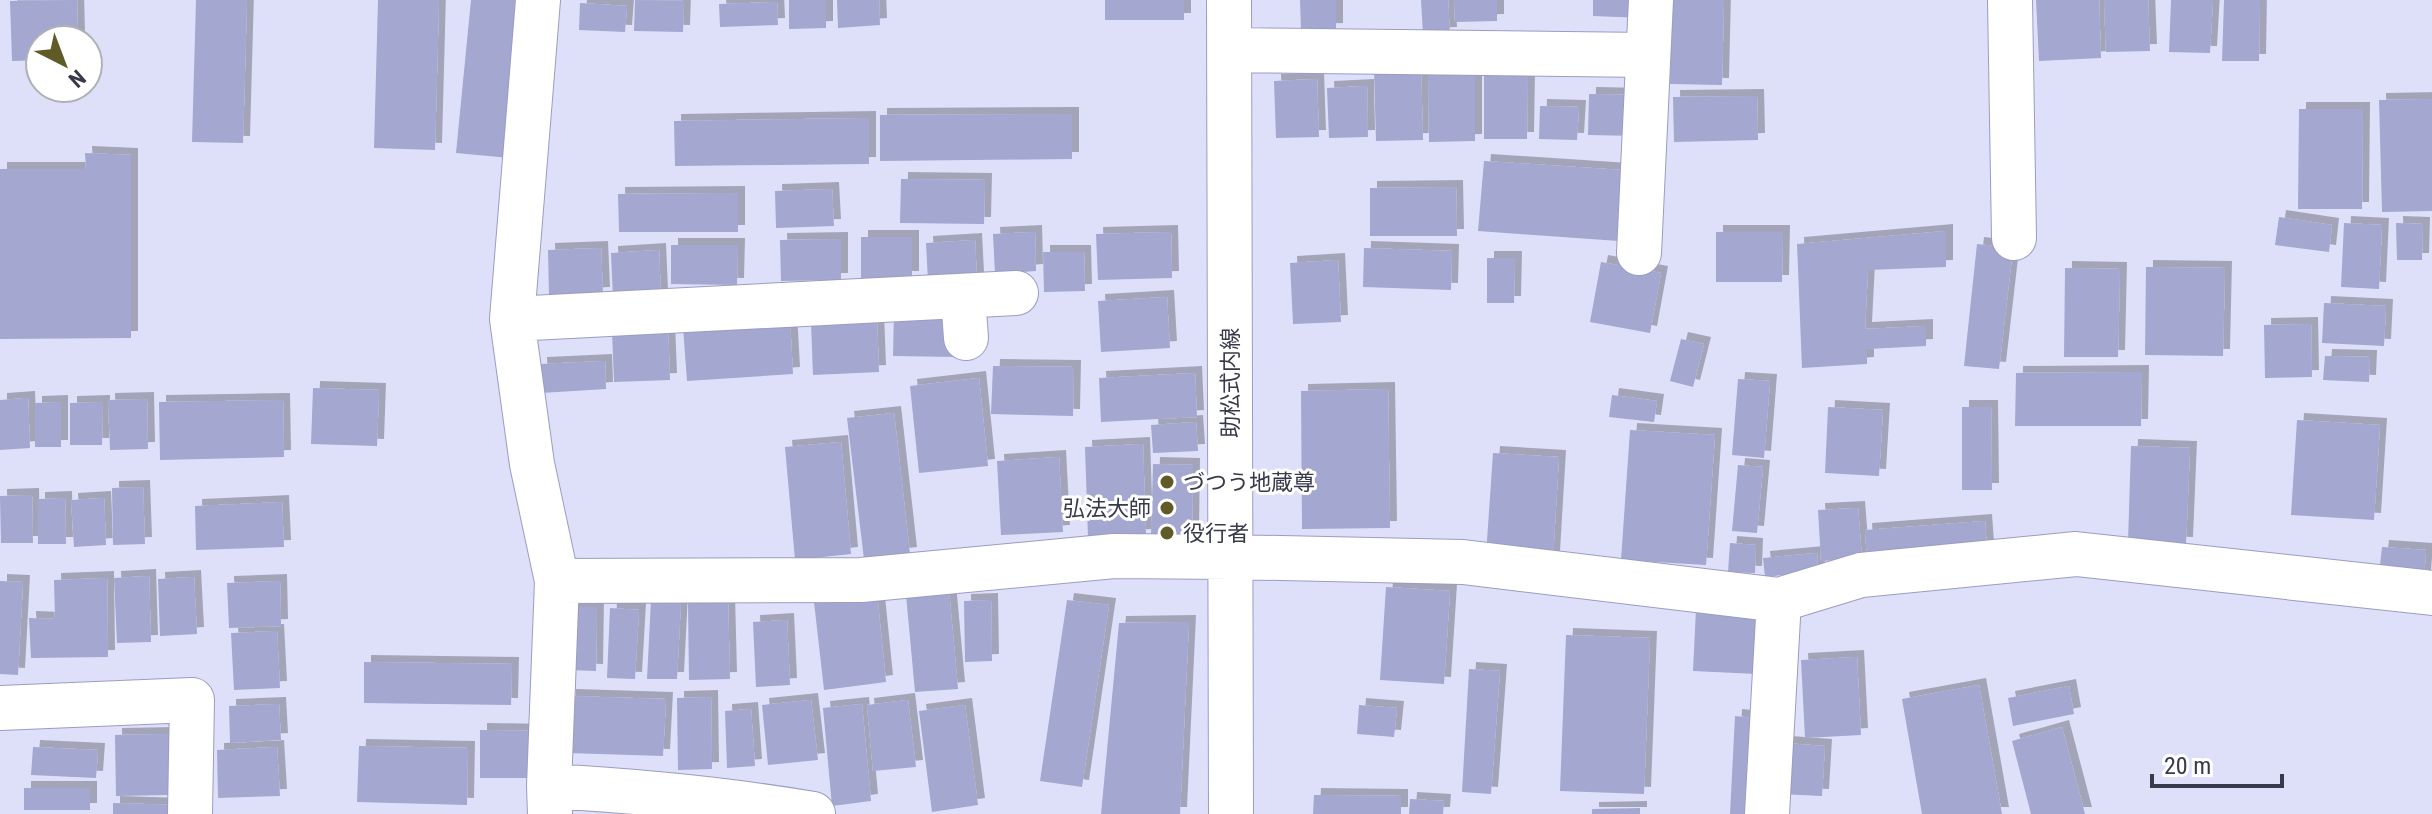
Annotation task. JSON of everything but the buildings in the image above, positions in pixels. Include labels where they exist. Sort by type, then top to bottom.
[{"type":"street","points":[[538,0],[512,319],[532,464],[557,581],[550,800],[647,791],[813,814]]},
{"type":"street","name":"助松式内線","points":[[1229,0],[1231,814]]},
{"type":"street","points":[[1639,253],[1651,0]]},
{"type":"street","points":[[2010,0],[2014,238]]},
{"type":"street","points":[[1230,50],[1648,55]]},
{"type":"street","points":[[512,319],[964,318],[1016,293]]},
{"type":"street","points":[[557,581],[861,580],[1114,556],[1230,557],[1463,562],[1779,600],[1861,575],[2076,554],[2432,593]]},
{"type":"street","points":[[1767,814],[1779,600]]},
{"type":"street","points":[[0,708],[192,700],[190,814]]},
{"type":"place","name":"づつう地蔵尊","points":[[1167,482]]},
{"type":"place","name":"弘法大師","points":[[1167,508]]},
{"type":"place","name":"役行者","points":[[1167,533]]}]
